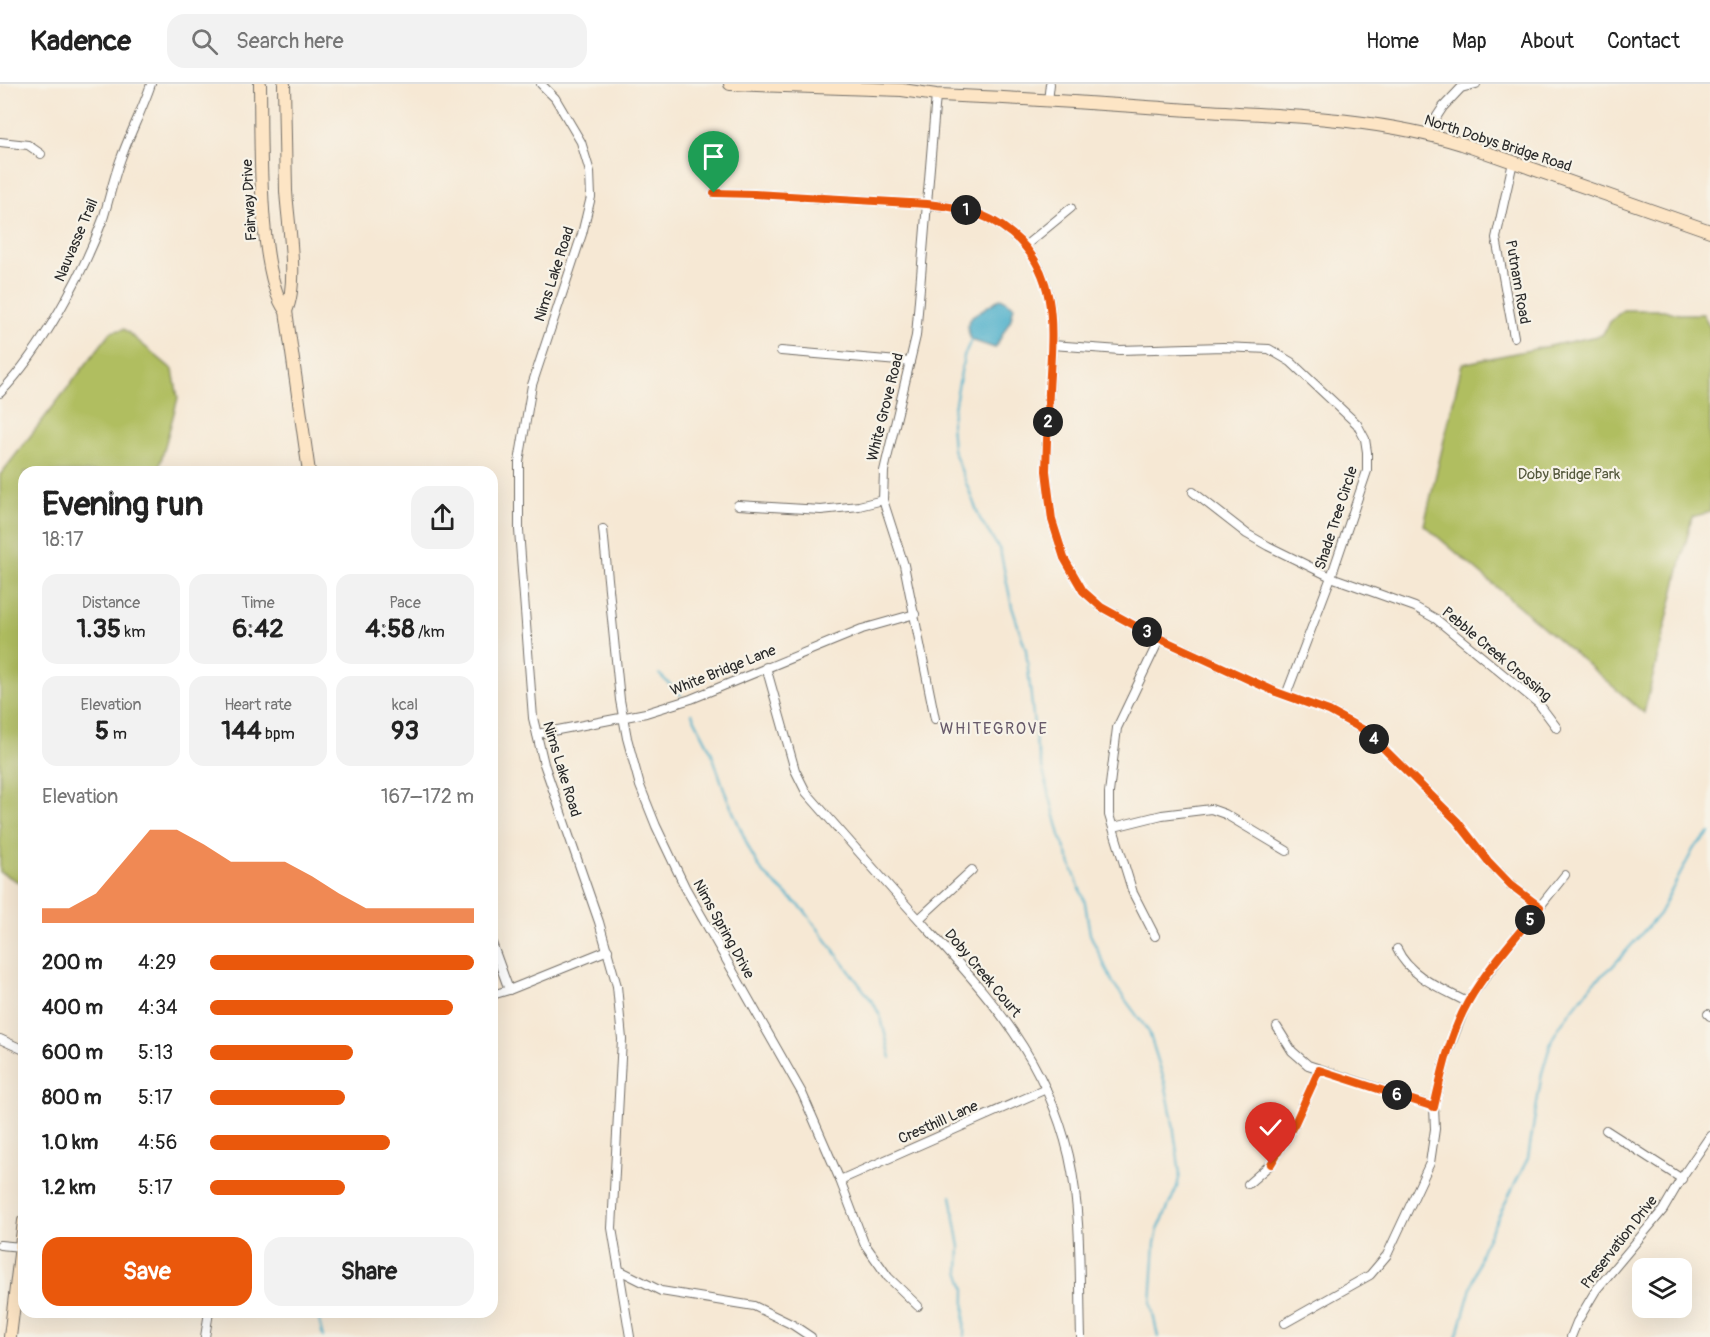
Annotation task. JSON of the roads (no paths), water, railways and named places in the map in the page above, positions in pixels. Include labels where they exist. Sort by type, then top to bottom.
[{"type":"street","name":"Nauvasse Trail","points":[[0,393],[17,375],[46,332],[77,277],[102,220],[120,160],[145,104],[150,84]]},
{"type":"street","name":"Fairway Drive","points":[[260,84],[268,259],[279,302],[286,310]]},
{"type":"street","name":"Fairway Drive","points":[[284,84],[291,271],[291,299],[286,310],[308,466]]},
{"type":"street","name":"Nims Lake Road","points":[[542,84],[555,98],[581,142],[590,172],[591,197],[582,234],[532,385],[519,462],[519,530],[533,718],[554,794],[608,950],[617,986],[622,1039],[612,1228],[630,1337]]},
{"type":"street","name":"North Dobys Bridge Road","points":[[730,84],[902,90],[936,95],[1293,116],[1368,123],[1426,133],[1710,231]]},
{"type":"street","points":[[1048,101],[1050,84]]},
{"type":"street","points":[[1426,133],[1443,107],[1461,88],[1476,84]]},
{"type":"street","name":"White Grove Road","points":[[935,719],[904,565],[883,500],[884,471],[916,336],[936,95]]},
{"type":"street","points":[[0,142],[28,145],[41,154]]},
{"type":"street","name":"Putnam Road","points":[[1513,162],[1496,238],[1514,337]]},
{"type":"street","points":[[714,193],[927,204],[954,208],[984,216],[1001,225],[1026,245],[1042,273],[1052,316],[1046,471],[1052,520],[1064,558],[1083,591],[1101,607],[1160,638],[1286,695],[1329,711],[1366,731],[1457,821],[1488,861],[1511,885],[1540,907]]},
{"type":"street","points":[[1026,245],[1071,208]]},
{"type":"street","name":"Shade Tree Circle","points":[[1052,345],[1120,350],[1261,348],[1277,353],[1291,362],[1356,424],[1365,440],[1367,471],[1331,577],[1286,695]]},
{"type":"street","points":[[781,351],[910,362]]},
{"type":"street","name":"Pebble Creek Crossing","points":[[1193,492],[1246,534],[1331,577],[1415,607],[1436,619],[1539,704],[1557,728]]},
{"type":"street","points":[[738,505],[821,510],[859,506],[883,500]]},
{"type":"street","name":"Nims Spring Drive","points":[[603,529],[620,700],[640,786],[656,826],[685,887],[802,1093],[864,1242],[888,1277],[918,1306]]},
{"type":"street","name":"White Bridge Lane","points":[[537,734],[646,713],[691,699],[862,629],[915,614]]},
{"type":"street","points":[[1155,936],[1133,893],[1109,815],[1109,793],[1117,728],[1160,638]]},
{"type":"street","name":"Doby Creek Court","points":[[766,667],[795,770],[806,792],[988,996],[1016,1033],[1046,1089],[1057,1113],[1069,1156],[1077,1204],[1081,1337]]},
{"type":"street","points":[[1114,827],[1162,815],[1211,809],[1225,814],[1287,851]]},
{"type":"street","points":[[919,919],[972,870]]},
{"type":"street","points":[[1285,1323],[1370,1275],[1387,1255],[1430,1163],[1435,1129],[1434,1107],[1446,1057],[1467,1002],[1565,875]]},
{"type":"street","points":[[1397,949],[1402,960],[1429,982],[1467,1002]]},
{"type":"street","points":[[498,993],[608,950]]},
{"type":"street","points":[[498,960],[509,990]]},
{"type":"street","points":[[1276,1027],[1292,1051],[1308,1065],[1434,1107]]},
{"type":"street","points":[[0,1039],[18,1047]]},
{"type":"street","points":[[1248,1184],[1271,1164],[1295,1123],[1319,1070]]},
{"type":"street","name":"Cresthill Lane","points":[[840,1180],[1046,1089]]},
{"type":"street","points":[[1606,1130],[1682,1179]]},
{"type":"street","name":"Preservation Drive","points":[[1571,1337],[1596,1290],[1663,1210],[1710,1136]]},
{"type":"street","points":[[0,1245],[18,1246]]},
{"type":"street","points":[[619,1270],[661,1291],[754,1306],[812,1337]]},
{"type":"street","points":[[10,1337],[18,1271]]},
{"type":"street","points":[[205,1337],[208,1318]]},
{"type":"water","points":[[1001,298],[1014,306],[1011,319],[995,348],[971,340],[967,326],[972,316]]},
{"type":"waterway","points":[[971,340],[964,356],[951,424],[953,449],[980,519],[1000,550],[1012,607],[1026,650],[1036,744],[1060,835],[1085,903],[1090,934],[1113,983],[1149,1032],[1165,1083],[1172,1117],[1180,1174],[1155,1243],[1151,1304],[1158,1337]]},
{"type":"waterway","points":[[659,674],[681,695]]},
{"type":"waterway","points":[[692,714],[711,751],[726,795],[751,853],[763,873],[804,910],[874,1004],[881,1018],[891,1058]]},
{"type":"waterway","points":[[1456,1337],[1482,1249],[1528,1158],[1542,1073],[1552,1039],[1594,982],[1612,967],[1659,914],[1694,848],[1710,833]]},
{"type":"waterway","points":[[951,1196],[960,1247],[959,1271],[965,1289],[964,1337]]},
{"type":"waterway","points":[[318,1318],[323,1337]]},
{"type":"district","name":"WHITEGROVE","points":[[994,728]]},
{"type":"park label","name":"Doby Bridge Park","points":[[1569,474]]}]
